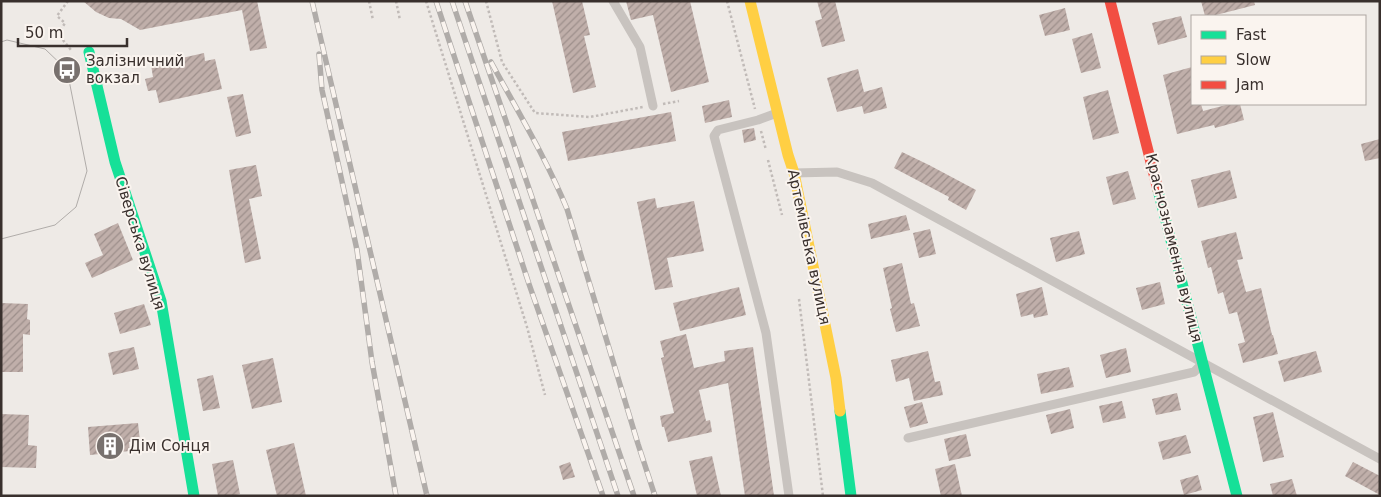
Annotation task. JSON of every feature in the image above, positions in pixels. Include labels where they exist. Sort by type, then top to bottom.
[{"type":"street","name":"Артемівська вулиця","points":[[750,1],[794,173],[836,378],[851,496]]},
{"type":"street","name":"Краснознаменна вулиця","points":[[1110,1],[1237,496]]},
{"type":"street","name":"Сіверська вулиця","points":[[90,52],[115,162],[161,301],[194,496]]},
{"type":"lane","points":[[613,1],[640,47],[653,106]]},
{"type":"lane","points":[[778,112],[758,120],[718,130],[714,136],[766,333],[789,496]]},
{"type":"lane","points":[[794,173],[836,172],[872,183],[1380,459]]},
{"type":"lane","points":[[908,438],[1194,372],[1203,363]]},
{"type":"path","points":[[68,1],[57,16],[65,23],[58,34],[71,50],[74,57]]},
{"type":"path","points":[[368,1],[373,20]]},
{"type":"path","points":[[396,1],[400,20]]},
{"type":"path","points":[[426,1],[527,327],[545,395]]},
{"type":"path","points":[[486,1],[502,62],[536,114],[590,117],[679,100]]},
{"type":"path","points":[[727,1],[782,218]]},
{"type":"path","points":[[798,293],[823,496]]},
{"type":"building","points":[[83,1],[257,1],[267,48],[250,51],[242,10],[140,30],[121,19],[109,18],[96,12]]},
{"type":"building","points":[[552,1],[582,1],[590,35],[584,36],[596,87],[573,93]]},
{"type":"building","points":[[626,1],[690,1],[709,82],[671,92],[653,15],[631,20]]},
{"type":"building","points":[[817,1],[835,1],[845,41],[822,47],[815,21],[822,19]]},
{"type":"building","points":[[1201,1],[1254,1],[1255,5],[1216,15],[1205,15]]},
{"type":"building","points":[[1065,8],[1070,30],[1045,36],[1039,15]]},
{"type":"building","points":[[1181,16],[1187,37],[1158,45],[1152,23]]},
{"type":"building","points":[[1092,33],[1101,68],[1081,73],[1072,39]]},
{"type":"building","points":[[204,53],[205,61],[215,59],[222,89],[159,103],[156,90],[148,91],[145,79],[153,77],[151,65]]},
{"type":"building","points":[[1191,67],[1191,105],[1201,105],[1203,111],[1226,105],[1240,105],[1244,120],[1215,128],[1214,125],[1177,134],[1163,75]]},
{"type":"building","points":[[858,69],[864,92],[882,87],[887,108],[864,114],[862,106],[837,112],[827,78]]},
{"type":"building","points":[[1108,90],[1119,133],[1093,140],[1083,97]]},
{"type":"building","points":[[243,94],[251,133],[236,137],[227,97]]},
{"type":"building","points":[[729,100],[732,117],[705,123],[702,106]]},
{"type":"building","points":[[671,112],[676,141],[568,161],[562,132]]},
{"type":"building","points":[[754,128],[756,140],[744,143],[742,130]]},
{"type":"building","points":[[1380,139],[1380,158],[1365,161],[1361,144]]},
{"type":"building","points":[[902,152],[976,190],[966,210],[948,200],[949,197],[894,168]]},
{"type":"building","points":[[256,165],[262,196],[249,199],[261,259],[245,263],[229,170]]},
{"type":"building","points":[[1230,170],[1237,198],[1198,208],[1191,180]]},
{"type":"building","points":[[1128,171],[1136,199],[1113,205],[1106,177]]},
{"type":"building","points":[[655,198],[657,208],[694,201],[704,251],[667,258],[673,287],[655,290],[637,202]]},
{"type":"building","points":[[906,215],[910,230],[871,239],[868,224]]},
{"type":"building","points":[[118,223],[133,260],[92,278],[85,263],[103,255],[94,234]]},
{"type":"building","points":[[930,229],[936,254],[919,258],[913,233]]},
{"type":"building","points":[[1079,231],[1085,254],[1056,262],[1050,238]]},
{"type":"building","points":[[1236,232],[1243,259],[1237,260],[1246,292],[1261,288],[1278,354],[1243,363],[1238,344],[1245,342],[1237,312],[1229,314],[1223,292],[1218,294],[1211,267],[1208,268],[1201,241]]},
{"type":"building","points":[[902,263],[911,304],[914,303],[920,326],[896,332],[883,268]]},
{"type":"building","points":[[1160,282],[1165,304],[1142,310],[1136,288]]},
{"type":"building","points":[[739,287],[746,315],[680,331],[673,303]]},
{"type":"building","points":[[1042,287],[1048,315],[1034,318],[1033,314],[1021,317],[1016,294]]},
{"type":"building","points":[[1,303],[28,304],[27,319],[30,320],[30,335],[23,334],[23,372],[1,372]]},
{"type":"building","points":[[144,304],[151,325],[120,334],[114,313]]},
{"type":"building","points":[[686,334],[694,368],[725,361],[724,351],[753,347],[774,496],[745,496],[728,383],[699,390],[706,421],[710,420],[712,432],[668,442],[660,416],[674,413],[661,358],[664,357],[660,341]]},
{"type":"building","points":[[134,347],[139,369],[113,375],[108,353]]},
{"type":"building","points":[[1126,348],[1131,372],[1106,378],[1100,355]]},
{"type":"building","points":[[928,351],[935,382],[940,381],[943,395],[914,401],[909,378],[896,382],[891,360]]},
{"type":"building","points":[[1316,351],[1322,372],[1284,382],[1278,361]]},
{"type":"building","points":[[273,358],[282,402],[252,409],[242,365]]},
{"type":"building","points":[[1069,367],[1074,387],[1041,394],[1037,374]]},
{"type":"building","points":[[213,375],[220,408],[203,411],[197,379]]},
{"type":"building","points":[[1177,393],[1181,410],[1156,415],[1152,399]]},
{"type":"building","points":[[1122,401],[1126,418],[1103,423],[1099,406]]},
{"type":"building","points":[[922,402],[928,423],[910,428],[904,407]]},
{"type":"building","points":[[1070,409],[1074,428],[1051,434],[1046,415]]},
{"type":"building","points":[[1273,412],[1284,457],[1263,462],[1253,417]]},
{"type":"building","points":[[1,414],[29,415],[28,445],[37,446],[36,468],[1,467]]},
{"type":"building","name":"Дім Сонця","points":[[138,423],[140,441],[129,442],[130,451],[90,455],[88,427]]},
{"type":"building","points":[[966,434],[971,456],[949,461],[944,439]]},
{"type":"building","points":[[1186,435],[1191,453],[1163,460],[1158,442]]},
{"type":"building","points":[[294,443],[306,496],[277,496],[266,450]]},
{"type":"building","points":[[712,456],[721,496],[697,496],[689,461]]},
{"type":"building","points":[[233,460],[240,494],[218,496],[212,464]]},
{"type":"building","points":[[570,462],[575,477],[563,480],[559,466]]},
{"type":"building","points":[[1353,462],[1380,476],[1380,495],[1345,476]]},
{"type":"building","points":[[955,464],[962,496],[941,496],[935,469]]},
{"type":"building","points":[[1198,475],[1202,490],[1184,495],[1180,480]]},
{"type":"building","points":[[1292,479],[1297,496],[1273,496],[1270,484]]},
{"type":"tram line","points":[[1,42],[7,40],[45,49],[67,70],[87,171],[76,207],[55,225],[1,239]]},
{"type":"railway","points":[[312,1],[427,496]]},
{"type":"railway","points":[[436,1],[529,284],[603,496]]},
{"type":"railway","points":[[452,1],[618,496]]},
{"type":"railway","points":[[465,1],[634,496]]},
{"type":"railway","points":[[319,54],[322,90],[357,250],[372,362],[396,496]]},
{"type":"railway","points":[[491,62],[541,153],[567,209],[655,496]]},
{"type":"traffic: fast","points":[[89,52],[115,162],[161,301],[194,496]]},
{"type":"traffic: fast","points":[[1158,190],[1237,496]]},
{"type":"traffic: fast","points":[[840,411],[851,496]]},
{"type":"traffic: slow","points":[[750,1],[794,173],[836,378],[840,411]]},
{"type":"traffic: jam","points":[[1110,1],[1158,190]]},
{"type":"place","name":"Залізничний вокзал","points":[[67,70]]},
{"type":"place","name":"Дім Сонця","points":[[110,446]]}]
